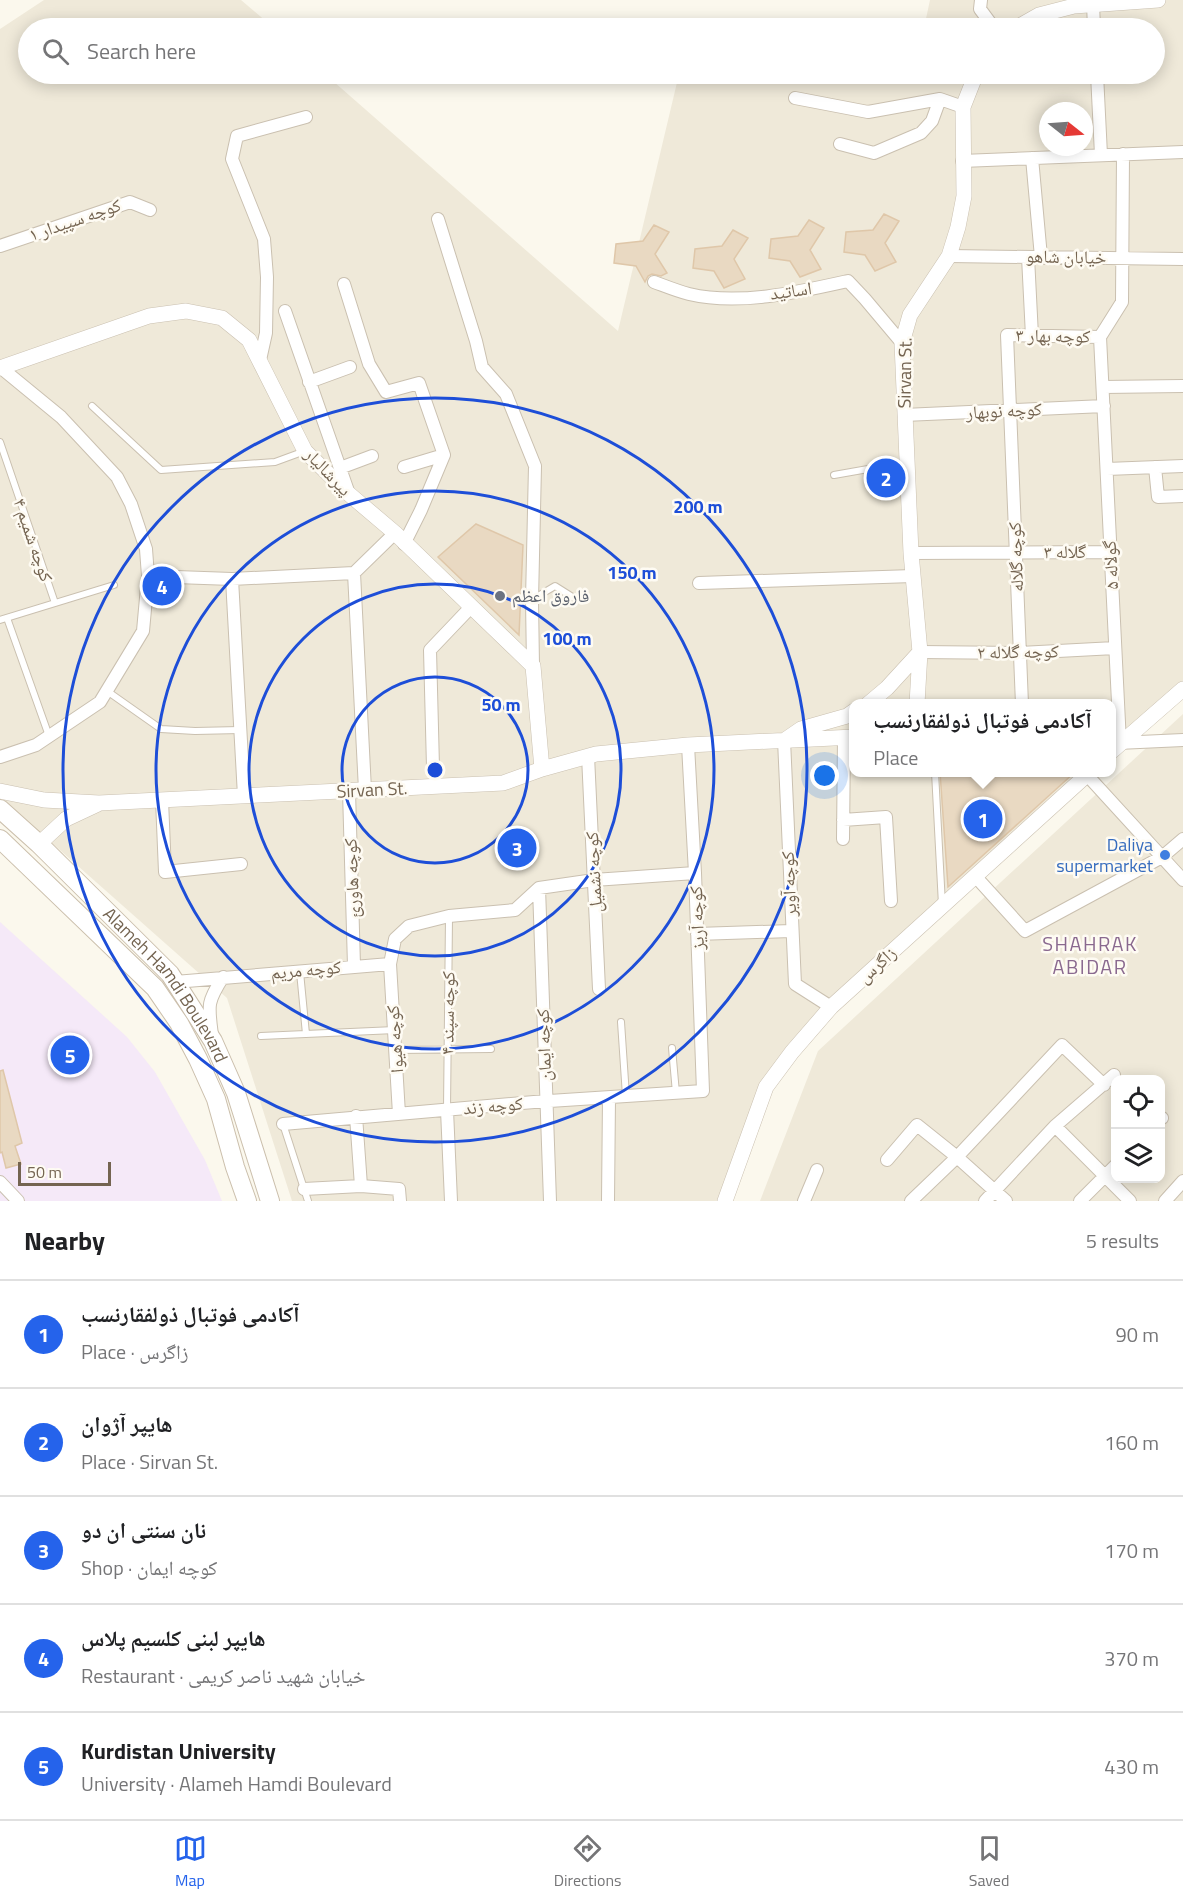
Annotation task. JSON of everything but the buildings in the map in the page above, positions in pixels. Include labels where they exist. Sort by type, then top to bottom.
[{"type":"main road","name":"Alameh Hamdi Boulevard","points":[[0,809],[144,947],[175,982],[213,1041],[236,1093],[270,1201]]},
{"type":"main road","name":"Alameh Hamdi Boulevard","points":[[0,839],[155,988],[179,1023],[216,1099],[247,1201]]},
{"type":"main road","points":[[235,1167],[257,1161]]},
{"type":"street","points":[[981,0],[980,9],[987,18]]},
{"type":"street","points":[[1034,18],[1074,6],[1158,0]]},
{"type":"street","points":[[1093,4],[1094,18]]},
{"type":"street","name":"Sirvan St.","points":[[917,699],[920,652],[911,553],[902,343],[910,315],[949,256],[958,227],[964,196],[963,107],[972,84]]},
{"type":"street","points":[[1097,84],[1101,155]]},
{"type":"street","points":[[795,98],[868,112],[940,99],[963,107]]},
{"type":"street","points":[[840,144],[874,153],[921,133],[932,121],[940,99]]},
{"type":"street","points":[[260,360],[266,333],[267,277],[264,239],[232,159],[237,136],[306,117]]},
{"type":"street","points":[[962,161],[1183,152]]},
{"type":"street","points":[[1100,337],[1122,302],[1123,154]]},
{"type":"street","points":[[1032,158],[1041,257]]},
{"type":"street","name":"کوچه سپیدار ۱","points":[[0,246],[130,202],[150,210]]},
{"type":"street","points":[[438,219],[482,367],[506,394],[535,466],[533,666],[542,768]]},
{"type":"street","name":"خیابان شاهو","points":[[949,256],[1183,259]]},
{"type":"street","points":[[1028,257],[1032,336]]},
{"type":"street","name":"اساتید","points":[[654,282],[690,294],[731,298],[795,293],[848,281],[902,343]]},
{"type":"street","points":[[148,576],[232,579],[354,573],[400,539],[421,510],[444,455],[419,384],[386,392],[369,364],[344,284]]},
{"type":"street","name":"پیرشالیار","points":[[0,367],[149,316],[186,311],[222,318],[249,340],[306,451],[533,666]]},
{"type":"street","points":[[285,311],[349,494]]},
{"type":"street","name":"کوچه بهار ۳","points":[[1007,335],[1100,337]]},
{"type":"street","name":"کوچه گلاله","points":[[1007,335],[1022,699]]},
{"type":"street","name":"گولاله ۵","points":[[1100,337],[1115,648],[1115,699]]},
{"type":"street","points":[[0,367],[61,417],[117,477],[131,504],[146,549],[148,576],[143,631],[100,702],[36,745],[0,757]]},
{"type":"street","points":[[309,382],[350,367]]},
{"type":"street","points":[[1103,387],[1183,386]]},
{"type":"street","name":"کوچه نوبهار","points":[[904,415],[1104,406]]},
{"type":"street","points":[[404,467],[444,455]]},
{"type":"street","points":[[340,468],[372,456]]},
{"type":"street","points":[[1107,469],[1183,466]]},
{"type":"street","points":[[1155,467],[1158,497],[1183,496]]},
{"type":"street","name":"گلاله ۳","points":[[911,553],[1111,552]]},
{"type":"street","name":"کوچه هاورئ","points":[[354,573],[357,790],[354,966]]},
{"type":"street","points":[[699,583],[913,576]]},
{"type":"street","points":[[232,579],[244,796]]},
{"type":"street","points":[[433,766],[430,650],[470,608]]},
{"type":"street","name":"کوچه گلاله ۲","points":[[920,652],[1020,653],[1115,648]]},
{"type":"street","points":[[874,699],[920,652]]},
{"type":"street","points":[[1116,745],[1183,689]]},
{"type":"street","name":"Sirvan St.","points":[[784,740],[801,729],[849,715]]},
{"type":"street","points":[[843,839],[849,737]]},
{"type":"street","name":"Sirvan St.","points":[[0,791],[44,800],[99,803],[503,783],[542,768],[588,756],[688,746],[849,737]]},
{"type":"street","name":"کوچه آویر","points":[[784,740],[795,984],[831,1007]]},
{"type":"street","points":[[1116,746],[1183,740]]},
{"type":"street","name":"کوچه آریز","points":[[688,746],[704,1091]]},
{"type":"street","name":"کوچه نشمیل","points":[[588,756],[599,989]]},
{"type":"street","name":"زاگرس","points":[[725,1201],[766,1087],[792,1052],[831,1007],[1085,777]]},
{"type":"street","points":[[1091,777],[1183,880]]},
{"type":"street","points":[[162,800],[165,872],[241,864]]},
{"type":"street","points":[[39,844],[66,819],[99,803]]},
{"type":"street","points":[[843,820],[886,817],[891,901]]},
{"type":"street","points":[[976,877],[1025,931],[1162,857],[1183,839]]},
{"type":"street","points":[[390,964],[395,939],[409,926],[449,916],[515,910],[539,888],[594,880],[695,873]]},
{"type":"street","name":"کوچه ایمان","points":[[539,888],[550,1201]]},
{"type":"street","points":[[697,934],[791,931]]},
{"type":"street","name":"کوچه مریم","points":[[175,982],[390,964]]},
{"type":"street","name":"کوچه هیوا","points":[[390,964],[399,1114]]},
{"type":"street","points":[[213,1041],[209,1017],[210,998],[223,977]]},
{"type":"street","points":[[911,1201],[957,1157],[1062,1046],[1104,1085]]},
{"type":"street","points":[[985,1201],[1055,1126],[1111,1078]]},
{"type":"street","name":"کوچه زند","points":[[283,1124],[546,1101],[704,1091]]},
{"type":"street","points":[[608,1201],[609,1098]]},
{"type":"street","points":[[447,1110],[451,1201]]},
{"type":"street","points":[[356,1116],[361,1186]]},
{"type":"street","points":[[886,1160],[917,1125],[1006,1201]]},
{"type":"street","points":[[1055,1126],[1130,1201]]},
{"type":"street","points":[[804,1201],[817,1170]]},
{"type":"street","points":[[1080,1201],[1111,1170]]},
{"type":"street","points":[[1165,1201],[1183,1181]]},
{"type":"street","points":[[0,1182],[18,1201]]},
{"type":"street","points":[[306,1195],[361,1186],[399,1195]]},
{"type":"lane","points":[[92,406],[161,470],[275,462],[306,451]]},
{"type":"lane","name":"کوچه شمیم ۴","points":[[0,442],[55,603]]},
{"type":"lane","points":[[834,475],[885,466],[907,466]]},
{"type":"lane","points":[[0,620],[114,585]]},
{"type":"lane","points":[[532,600],[555,586],[574,598]]},
{"type":"lane","points":[[7,618],[50,737]]},
{"type":"lane","points":[[107,691],[161,729],[241,730]]},
{"type":"lane","points":[[934,777],[942,908]]},
{"type":"lane","name":"کوچه سپند ۴","points":[[447,1110],[449,916]]},
{"type":"lane","points":[[300,970],[306,1034]]},
{"type":"lane","points":[[621,1022],[626,1097]]},
{"type":"lane","points":[[261,1036],[395,1030]]},
{"type":"lane","points":[[672,1048],[676,1093]]},
{"type":"lane","points":[[396,1050],[491,1049]]},
{"type":"lane","points":[[283,1124],[306,1195]]},
{"type":"shaded area","points":[[44,0],[241,0],[262,18],[18,18],[18,84],[336,84],[618,331],[677,84],[1165,84],[1165,18],[926,18],[930,0],[1183,0],[1183,684],[1116,747],[1116,699],[849,699],[849,777],[1086,777],[942,908],[782,1065],[720,1201],[292,1201],[227,998],[0,797],[0,29]]},
{"type":"shaded area","points":[[1183,714],[1183,1201],[760,1201],[818,1051]]},
{"type":"shaded area","points":[[0,922],[127,1037],[155,1072],[205,1160],[222,1201],[0,1201]]},
{"type":"place","name":"هایپر آژوان","points":[[886,478]]},
{"type":"place","name":"هایپر لبنی کلسیم پلاس","points":[[162,586]]},
{"type":"place","name":"فاروق اعظم","points":[[500,596]]},
{"type":"place","name":"آکادمی فوتبال ذولفقارنسب","points":[[983,819]]},
{"type":"place","name":"نان سنتی ان دو","points":[[517,848]]},
{"type":"place","name":"Daliya supermarket","points":[[1165,855]]},
{"type":"place","name":"Kurdistan University","points":[[70,1055]]},
{"type":"district","name":"SHAHRAK ABIDAR","points":[[1090,956]]}]
